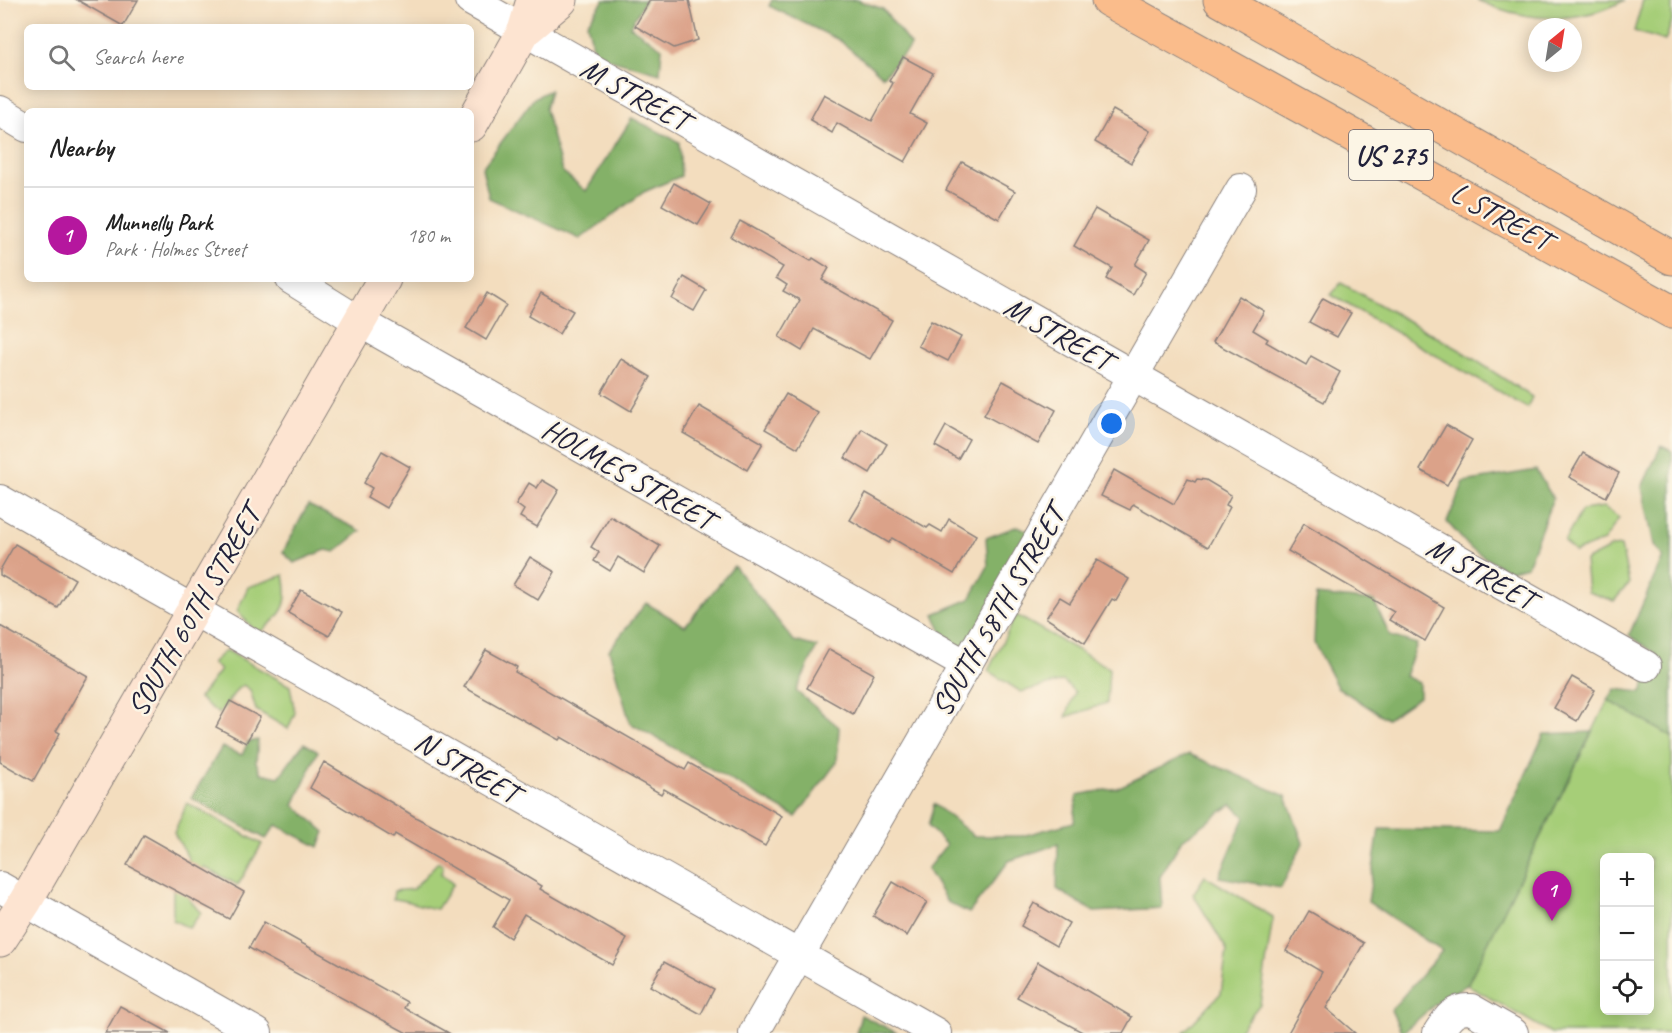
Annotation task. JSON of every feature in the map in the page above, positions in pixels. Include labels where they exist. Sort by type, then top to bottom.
[{"type":"main road","points":[[474,120],[524,31],[533,0]]},
{"type":"main road","points":[[524,31],[561,0]]},
{"type":"main road","name":"L STREET","points":[[1108,0],[1672,312]]},
{"type":"main road","name":"L STREET","points":[[1220,0],[1672,258]]},
{"type":"main road","points":[[1263,0],[1429,120]]},
{"type":"main road","name":"SOUTH 60TH STREET","points":[[0,940],[13,894],[192,611],[382,282]]},
{"type":"street","name":"M STREET","points":[[470,0],[1646,666]]},
{"type":"street","points":[[0,111],[24,125]]},
{"type":"street","name":"SOUTH 58TH STREET","points":[[754,1033],[1241,189]]},
{"type":"street","name":"HOLMES STREET","points":[[296,282],[360,322],[966,665]]},
{"type":"street","name":"N STREET","points":[[0,500],[936,1033]]},
{"type":"street","points":[[13,894],[257,1033]]},
{"type":"street","points":[[1438,1033],[1449,1016],[1464,1009],[1472,1010],[1513,1033]]},
{"type":"green space","points":[[604,0],[645,0],[630,26],[662,48],[660,73],[595,55],[587,23]]},
{"type":"green space","points":[[772,0],[857,0],[883,9],[911,46],[883,76],[839,40],[769,6]]},
{"type":"green space","points":[[1477,0],[1625,0],[1589,14],[1570,17],[1532,16]]},
{"type":"green space","points":[[1643,0],[1672,0],[1672,21],[1665,41],[1634,31]]},
{"type":"green space","points":[[550,90],[545,109],[562,171],[586,191],[632,118],[679,142],[681,176],[644,192],[580,239],[489,198],[482,168],[534,98]]},
{"type":"green space","points":[[1341,283],[1460,350],[1532,397],[1527,408],[1331,295]]},
{"type":"green space","points":[[1661,446],[1672,451],[1672,737],[1608,700],[1615,689],[1642,692],[1656,654],[1629,635],[1663,557],[1654,545],[1642,487]]},
{"type":"green space","points":[[1536,470],[1553,498],[1527,566],[1508,571],[1471,549],[1447,522],[1464,482]]},
{"type":"green space","points":[[308,505],[361,531],[335,552],[326,550],[294,563],[283,552]]},
{"type":"green space","points":[[1604,507],[1619,518],[1604,541],[1575,552],[1564,542],[1582,510]]},
{"type":"green space","points":[[1018,526],[1038,536],[974,648],[949,648],[934,614],[970,599],[988,566],[986,538]]},
{"type":"green space","points":[[1621,546],[1629,583],[1614,601],[1588,592],[1585,561],[1612,547]]},
{"type":"green space","points":[[734,566],[794,641],[817,647],[796,691],[839,727],[837,762],[796,817],[630,723],[609,650],[646,603],[685,626]]},
{"type":"green space","points":[[284,575],[286,595],[283,609],[258,634],[237,611],[248,587]]},
{"type":"green space","points":[[1316,595],[1374,601],[1390,636],[1417,644],[1405,676],[1419,683],[1419,697],[1387,719],[1337,687],[1314,643]]},
{"type":"green space","points":[[1016,615],[1109,668],[1107,703],[1066,717],[1075,692],[1063,681],[1021,692],[988,671]]},
{"type":"green space","points":[[226,650],[290,686],[295,713],[288,729],[256,710],[250,690],[243,685],[238,688],[219,714],[199,698],[220,670],[212,663]]},
{"type":"green space","points":[[1608,700],[1672,737],[1672,1033],[1551,1033],[1467,985]]},
{"type":"green space","points":[[1592,732],[1467,985],[1441,999],[1402,1033],[1391,1010],[1442,951],[1368,902],[1379,829],[1500,831],[1544,734]]},
{"type":"green space","points":[[258,740],[256,762],[261,773],[279,777],[304,743],[318,751],[294,805],[325,832],[319,847],[276,825],[266,839],[191,798],[222,747],[242,755],[248,742]]},
{"type":"green space","points":[[1189,754],[1286,796],[1303,843],[1281,888],[1219,877],[1245,817],[1232,804],[1181,841],[1160,877],[1162,908],[1094,912],[1057,889],[1058,844],[1009,861],[969,913],[947,902],[927,869],[946,845],[928,826],[934,804],[974,836],[1022,836],[1074,822],[1077,795],[1117,788]]},
{"type":"green space","points":[[187,803],[262,844],[238,885],[204,867],[188,898],[201,913],[189,928],[173,920],[173,888],[189,859],[174,833]]},
{"type":"green space","points":[[438,862],[443,866],[441,874],[453,884],[437,909],[393,899],[394,891],[413,889]]},
{"type":"green space","points":[[1205,876],[1273,917],[1260,1004],[1237,1033],[1183,1033],[1221,993],[1227,950],[1193,894]]},
{"type":"green space","points":[[861,1015],[897,1033],[856,1033]]},
{"type":"building","points":[[77,0],[138,0],[124,24],[119,24]]},
{"type":"building","points":[[650,0],[689,0],[698,40],[674,48],[635,26]]},
{"type":"building","points":[[903,57],[933,73],[910,114],[927,123],[905,162],[837,123],[832,133],[810,120],[824,94],[872,121],[893,83],[889,81]]},
{"type":"building","points":[[1113,110],[1150,131],[1131,163],[1095,142]]},
{"type":"building","points":[[962,162],[1015,191],[999,219],[946,190]]},
{"type":"building","points":[[674,183],[711,204],[698,225],[662,205]]},
{"type":"building","points":[[1095,209],[1149,240],[1135,265],[1146,272],[1133,295],[1106,279],[1112,268],[1074,246]]},
{"type":"building","points":[[740,221],[811,261],[813,258],[829,268],[822,280],[892,320],[870,359],[814,329],[802,351],[779,337],[800,300],[783,291],[787,285],[776,278],[783,267],[731,237]]},
{"type":"building","points":[[684,277],[706,290],[694,311],[672,299]]},
{"type":"building","points":[[487,293],[506,305],[486,340],[466,328]]},
{"type":"building","points":[[541,293],[573,311],[559,334],[528,316]]},
{"type":"building","points":[[1239,296],[1264,311],[1253,330],[1268,339],[1266,342],[1306,365],[1311,356],[1340,372],[1324,402],[1213,342]]},
{"type":"building","points":[[1323,298],[1351,313],[1337,337],[1309,322]]},
{"type":"building","points":[[931,321],[961,337],[948,361],[918,346]]},
{"type":"building","points":[[621,359],[651,377],[631,411],[601,393]]},
{"type":"building","points":[[1003,381],[1056,410],[1038,444],[984,415]]},
{"type":"building","points":[[786,394],[818,413],[798,448],[765,429]]},
{"type":"building","points":[[699,406],[763,443],[747,470],[683,433]]},
{"type":"building","points":[[1446,425],[1472,440],[1447,485],[1420,470]]},
{"type":"building","points":[[946,426],[969,439],[958,459],[935,446]]},
{"type":"building","points":[[862,429],[887,444],[870,473],[845,458]]},
{"type":"building","points":[[382,451],[410,467],[386,508],[367,497],[372,488],[364,483]]},
{"type":"building","points":[[1583,453],[1619,473],[1606,497],[1569,477]]},
{"type":"building","points":[[1114,470],[1174,504],[1188,479],[1195,482],[1197,479],[1206,480],[1231,495],[1226,505],[1230,507],[1208,547],[1133,504],[1130,510],[1101,496]]},
{"type":"building","points":[[542,480],[559,490],[537,527],[520,517],[524,510],[516,504],[529,483],[537,488]]},
{"type":"building","points":[[866,493],[927,528],[930,525],[942,532],[949,519],[976,535],[954,574],[892,538],[889,543],[850,520]]},
{"type":"building","points":[[610,516],[660,546],[644,573],[618,557],[610,571],[594,561],[599,552],[591,547]]},
{"type":"building","points":[[1304,523],[1444,607],[1425,641],[1389,620],[1394,612],[1288,551]]},
{"type":"building","points":[[15,544],[75,579],[58,608],[0,575],[0,570]]},
{"type":"building","points":[[530,557],[555,572],[538,600],[513,585]]},
{"type":"building","points":[[1097,560],[1129,579],[1116,601],[1112,599],[1085,643],[1046,618],[1060,597],[1070,603]]},
{"type":"building","points":[[301,590],[342,612],[329,636],[288,613]]},
{"type":"building","points":[[0,626],[88,676],[56,731],[60,733],[33,781],[0,762]]},
{"type":"building","points":[[829,649],[874,674],[853,714],[807,688]]},
{"type":"building","points":[[486,650],[517,667],[515,672],[685,770],[689,763],[782,816],[765,846],[664,789],[661,794],[561,737],[559,740],[464,687]]},
{"type":"building","points":[[1572,677],[1595,690],[1577,721],[1554,708]]},
{"type":"building","points":[[230,701],[260,717],[246,743],[216,727]]},
{"type":"building","points":[[324,762],[417,818],[502,862],[542,886],[540,889],[627,939],[612,965],[524,914],[510,938],[493,927],[509,900],[395,834],[393,838],[310,788]]},
{"type":"building","points":[[144,835],[244,892],[229,919],[127,865]]},
{"type":"building","points":[[893,882],[927,902],[907,936],[873,916]]},
{"type":"building","points":[[1034,903],[1069,923],[1056,946],[1021,926]]},
{"type":"building","points":[[1309,911],[1364,943],[1326,1008],[1355,1033],[1288,1033],[1322,972],[1286,951]]},
{"type":"building","points":[[264,922],[407,1002],[404,1008],[449,1033],[407,1033],[249,948]]},
{"type":"building","points":[[664,962],[714,989],[701,1014],[650,986]]},
{"type":"building","points":[[1038,962],[1132,1017],[1123,1033],[1084,1033],[1017,997]]},
{"type":"building","points":[[120,1006],[170,1033],[105,1033]]},
{"type":"place","name":"Munnelly Park","points":[[1552,921]]}]
